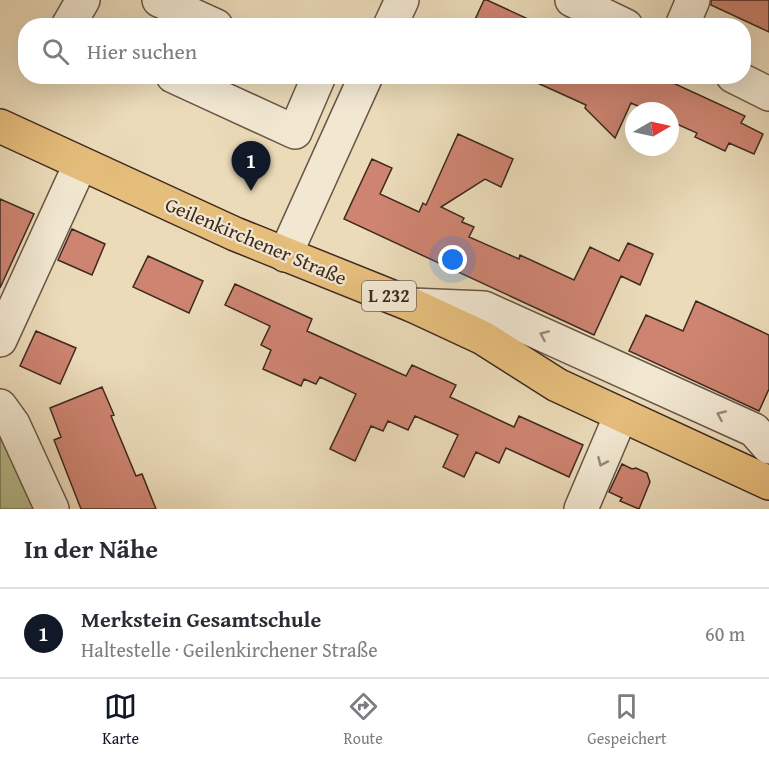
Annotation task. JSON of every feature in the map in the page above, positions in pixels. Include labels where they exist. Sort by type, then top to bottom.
[{"type":"main road","name":"Geilenkirchener Straße","points":[[0,126],[224,230],[412,304],[483,338],[557,385],[769,483]]},
{"type":"street","points":[[73,18],[83,0]]},
{"type":"street","points":[[159,0],[198,18]]},
{"type":"street","points":[[394,18],[402,0]]},
{"type":"street","points":[[572,0],[609,18]]},
{"type":"street","points":[[685,18],[693,0]]},
{"type":"street","points":[[190,84],[295,132],[316,84]]},
{"type":"street","points":[[285,255],[362,84]]},
{"type":"street","points":[[749,84],[769,94]]},
{"type":"street","points":[[0,340],[80,165]]},
{"type":"street","points":[[412,304],[484,308],[754,430],[769,447]]},
{"type":"street","points":[[0,406],[13,424],[52,509]]},
{"type":"street","points":[[581,509],[621,415]]},
{"type":"green space","points":[[0,432],[41,509],[0,509]]},
{"type":"building","points":[[484,0],[487,0],[526,18],[476,18]]},
{"type":"building","points":[[711,0],[769,0],[769,32],[751,24],[751,18],[739,18],[711,5]]},
{"type":"building","points":[[540,84],[675,84],[745,116],[741,123],[763,134],[754,154],[729,143],[725,151],[695,137],[697,133],[679,125],[679,102],[625,102],[625,116],[615,138],[585,108],[586,105]]},
{"type":"building","points":[[458,134],[513,159],[501,187],[485,179],[441,207],[464,218],[462,222],[474,227],[469,237],[519,259],[520,255],[574,280],[590,247],[619,261],[628,243],[653,254],[640,285],[621,276],[594,335],[344,219],[372,159],[392,168],[380,194],[419,212],[423,203],[426,205]]},
{"type":"building","points":[[0,199],[34,214],[0,288]]},
{"type":"building","points":[[72,229],[105,244],[92,275],[58,260]]},
{"type":"building","points":[[148,256],[203,281],[189,313],[133,287]]},
{"type":"building","points":[[235,284],[312,319],[307,331],[406,376],[412,365],[456,385],[450,397],[514,427],[519,416],[583,445],[569,477],[506,448],[499,463],[476,452],[464,477],[443,467],[458,435],[415,416],[408,430],[388,421],[383,431],[371,426],[355,461],[330,449],[356,394],[320,377],[316,384],[304,379],[301,386],[263,369],[271,350],[261,345],[270,326],[225,305]]},
{"type":"building","points":[[696,301],[769,335],[769,389],[759,411],[629,351],[646,315],[683,331]]},
{"type":"building","points":[[36,331],[76,348],[60,384],[20,366]]},
{"type":"building","points":[[102,387],[114,415],[111,416],[136,476],[142,474],[156,509],[81,509],[54,440],[61,437],[50,408]]},
{"type":"building","points":[[622,464],[647,473],[650,482],[639,509],[620,501],[622,498],[609,492]]},
{"type":"place","name":"Merkstein Gesamtschule","points":[[251,191]]}]
